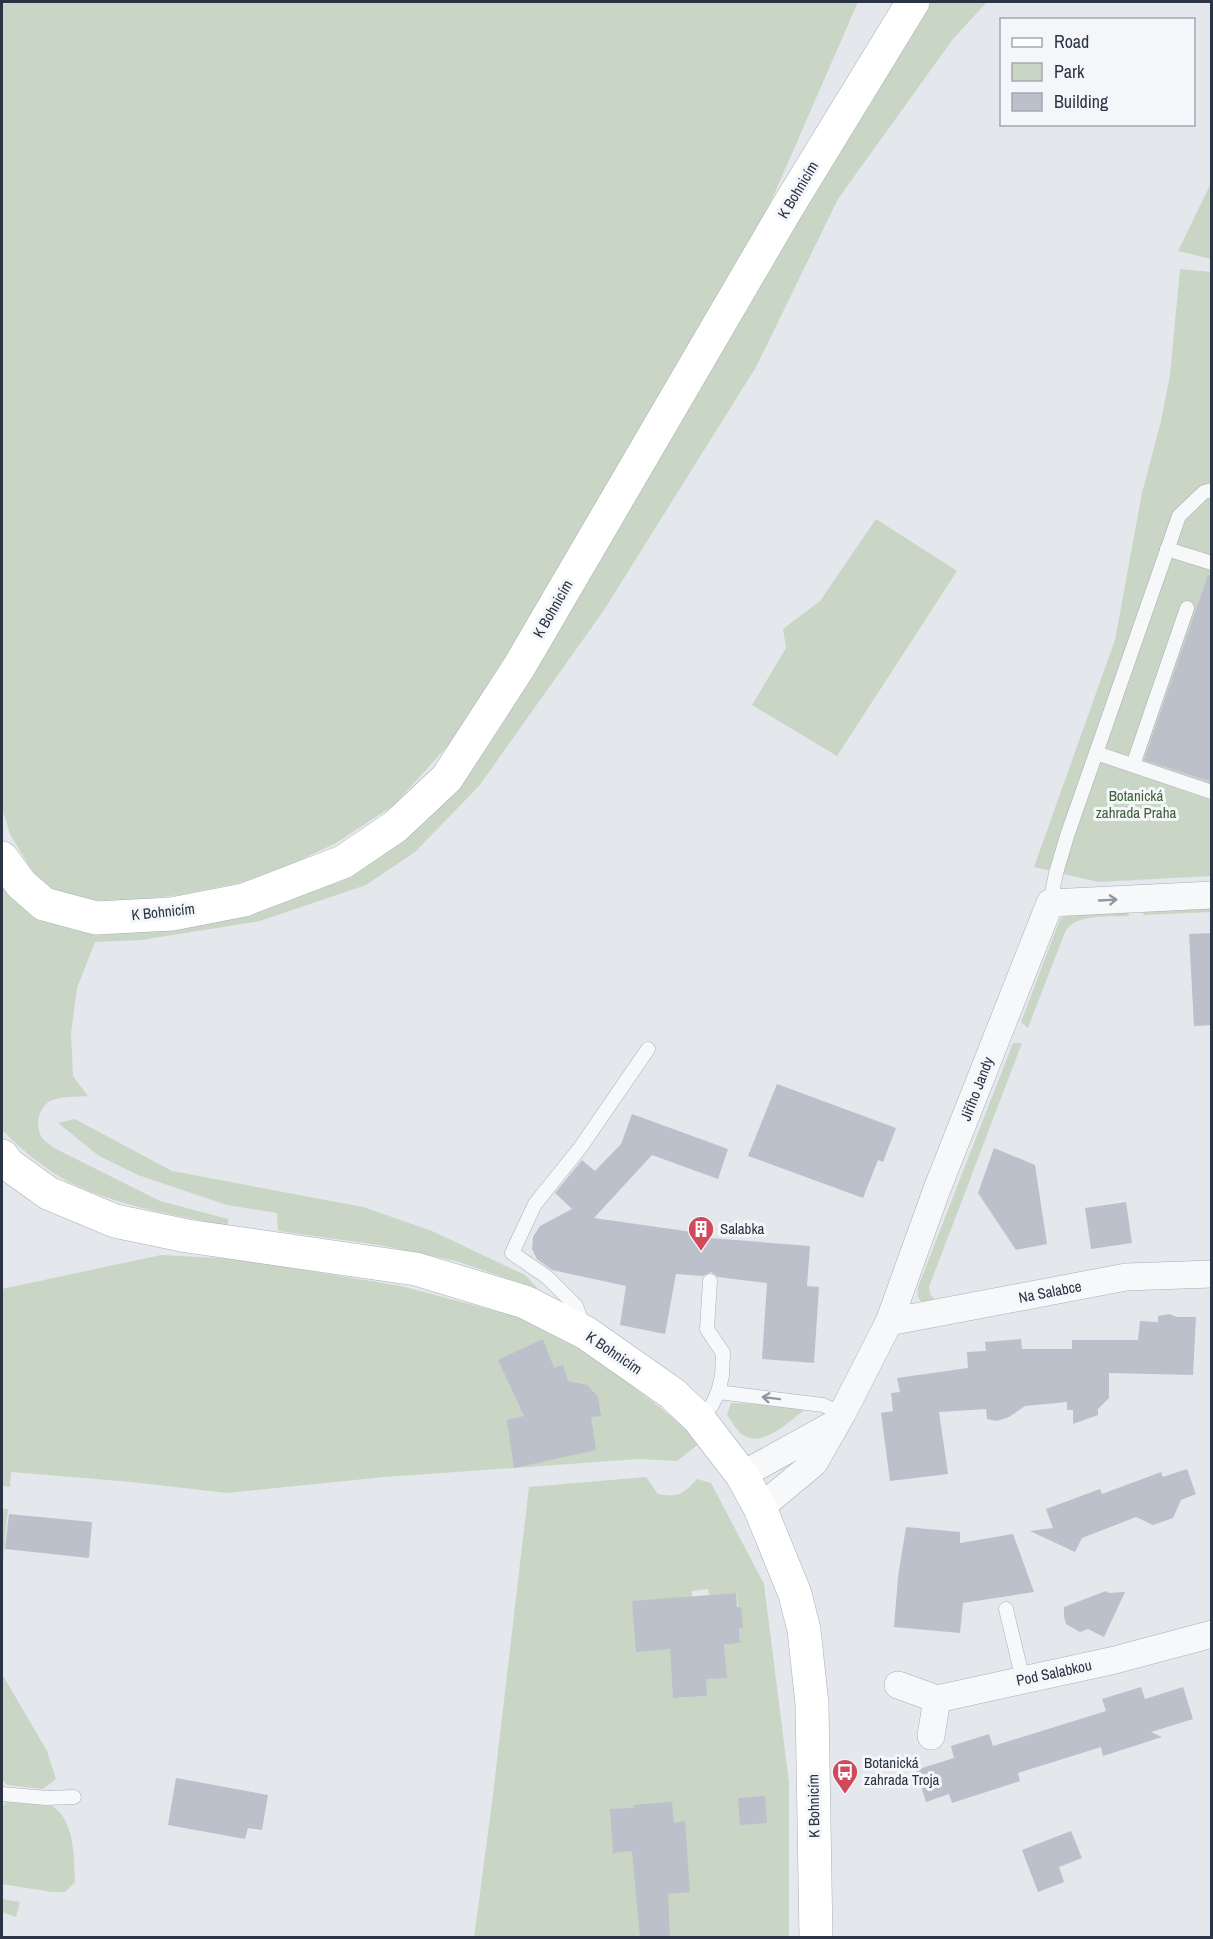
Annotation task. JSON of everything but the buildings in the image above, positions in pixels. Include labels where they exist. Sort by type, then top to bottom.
[{"type":"street","name":"K Bohnicím","points":[[2,858],[21,884],[44,904],[96,918],[182,912],[244,900],[343,862],[396,826],[447,778],[519,667],[787,208],[913,2]]},
{"type":"street","points":[[1050,903],[1212,895]]},
{"type":"street","name":"Jiřího Jandy","points":[[760,1508],[817,1470],[834,1414],[889,1322],[937,1189],[1050,903]]},
{"type":"street","name":"K Bohnicím","points":[[2,1156],[8,1164],[48,1193],[115,1221],[187,1236],[416,1269],[525,1302],[586,1333],[673,1394],[698,1418],[742,1475],[760,1508],[795,1594],[804,1630],[812,1704],[816,1938]]},
{"type":"street","name":"Na Salabce","points":[[889,1322],[1126,1277],[1212,1274]]},
{"type":"street","points":[[742,1475],[834,1414]]},
{"type":"street","name":"Pod Salabkou","points":[[937,1699],[1115,1660],[1212,1634]]},
{"type":"street","points":[[897,1685],[937,1699],[931,1736]]},
{"type":"lane","points":[[1050,903],[1058,867],[1096,753],[1179,516],[1204,492],[1212,490]]},
{"type":"lane","points":[[1167,549],[1212,563]]},
{"type":"lane","points":[[1133,765],[1187,608]]},
{"type":"lane","points":[[1096,753],[1212,792]]},
{"type":"lane","points":[[586,1333],[576,1306],[547,1277],[512,1253],[535,1204],[580,1148],[648,1049]]},
{"type":"lane","points":[[698,1418],[712,1405],[722,1376],[723,1353],[706,1329],[710,1281]]},
{"type":"lane","points":[[718,1392],[834,1414]]},
{"type":"lane","points":[[1006,1609],[1023,1680]]},
{"type":"lane","points":[[2,1794],[46,1798],[74,1797]]},
{"type":"green space","points":[[2,2],[858,2],[728,300],[454,739],[394,805],[336,843],[263,878],[179,895],[115,903],[77,897],[54,890],[36,877],[10,834],[2,808]]},
{"type":"green space","points":[[927,2],[987,2],[953,39],[838,199],[756,367],[604,610],[479,786],[415,852],[366,885],[260,921],[141,940],[95,942],[77,988],[71,1033],[73,1076],[88,1096],[59,1098],[46,1104],[39,1118],[40,1134],[54,1148],[160,1201],[228,1219],[228,1226],[109,1198],[71,1183],[35,1159],[2,1130],[2,881],[35,915],[73,930],[98,932],[385,851]]},
{"type":"green space","points":[[1211,183],[1211,259],[1178,251]]},
{"type":"green space","name":"Botanická zahrada Praha","points":[[1180,269],[1211,272],[1211,876],[1098,882],[1034,867],[1115,640],[1142,493],[1161,421],[1170,375]]},
{"type":"green space","points":[[876,519],[957,571],[837,756],[752,705],[786,648],[783,629],[820,601]]},
{"type":"green space","points":[[1211,903],[1211,912],[1143,915],[1145,908]]},
{"type":"green space","points":[[1128,911],[1129,916],[1094,917],[1070,926],[1065,932],[1028,1028],[1021,1022],[1060,919],[1069,913]]},
{"type":"green space","points":[[1013,1043],[1022,1043],[929,1287],[930,1294],[934,1298],[929,1306],[919,1299],[918,1287]]},
{"type":"green space","points":[[75,1119],[172,1171],[363,1207],[432,1231],[525,1275],[538,1289],[456,1261],[379,1245],[278,1231],[277,1213],[227,1205],[138,1175],[99,1156],[58,1123]]},
{"type":"green space","points":[[161,1255],[237,1259],[401,1286],[515,1316],[593,1356],[701,1442],[677,1461],[639,1459],[384,1477],[227,1493],[11,1472],[10,1487],[2,1486],[2,1289]]},
{"type":"green space","points":[[731,1403],[799,1406],[803,1411],[768,1436],[752,1438],[740,1432],[727,1415]]},
{"type":"green space","points":[[646,1477],[658,1494],[676,1495],[697,1479],[711,1483],[764,1584],[789,1783],[789,1937],[474,1938],[529,1487]],"holes":[[[708,1589],[709,1595],[736,1593],[742,1628],[739,1629],[740,1643],[724,1645],[726,1677],[706,1679],[706,1696],[674,1698],[671,1665],[686,1647],[633,1610],[632,1602],[692,1597],[692,1591]]]},
{"type":"green space","points":[[2,1509],[8,1509],[2,1574]]},
{"type":"green space","points":[[2,1674],[47,1751],[56,1779],[43,1789],[7,1785],[2,1779]]},
{"type":"green space","points":[[6,1802],[52,1806],[60,1812],[72,1840],[74,1862],[75,1882],[65,1892],[2,1884],[2,1807]]},
{"type":"green space","points":[[2,1899],[20,1902],[16,1917],[2,1912]]},
{"type":"place","name":"Salabka","points":[[701,1252]]},
{"type":"place","name":"Botanická zahrada Troja","points":[[845,1795]]}]
